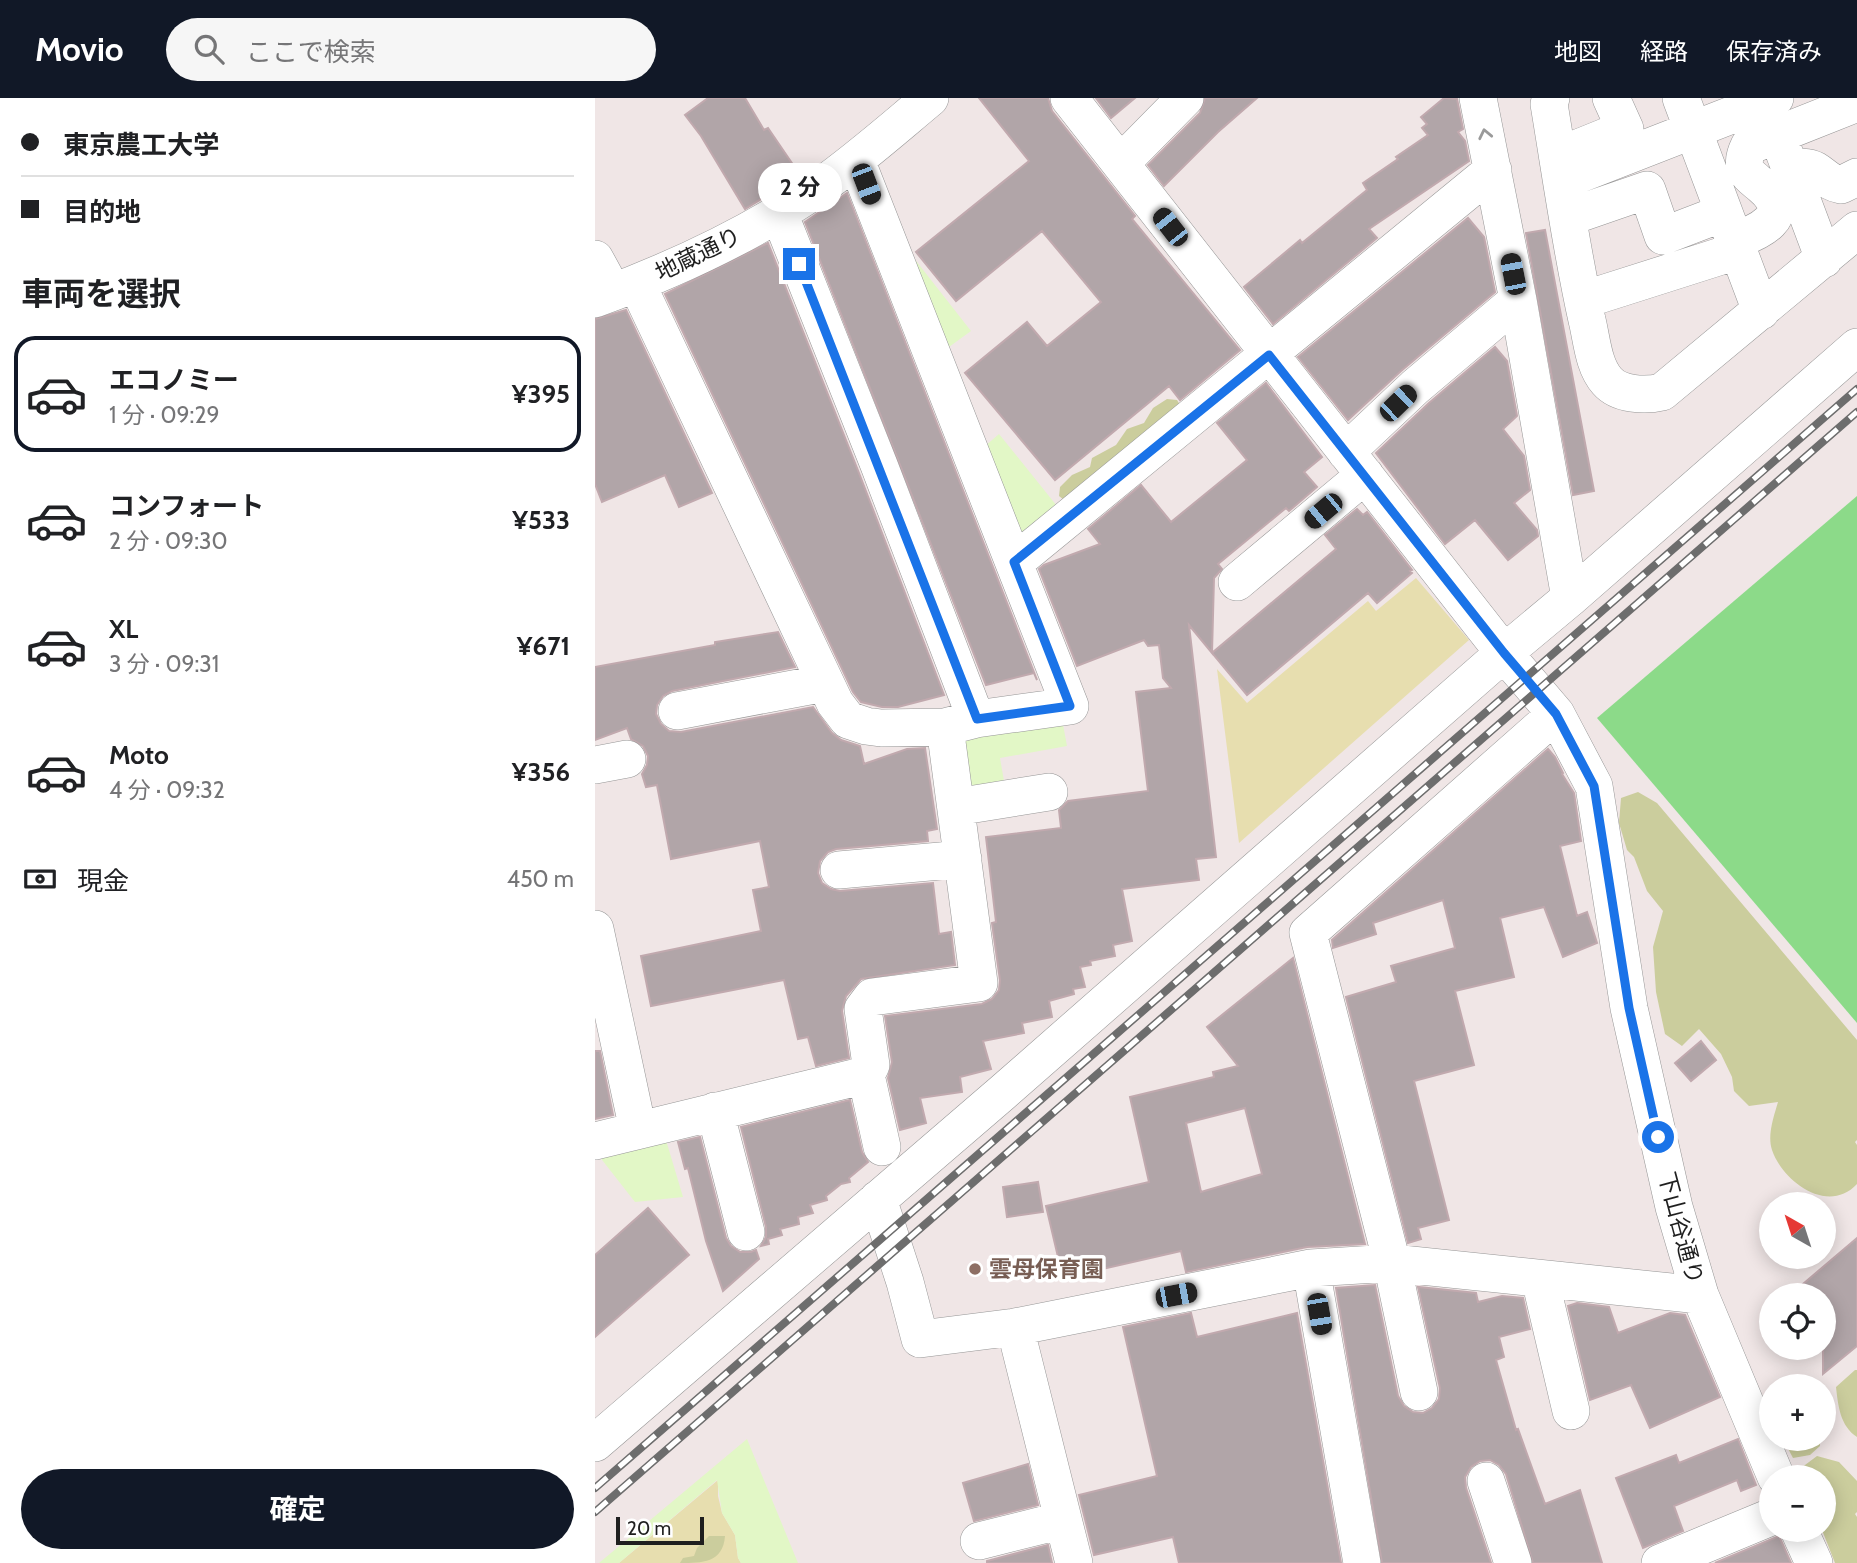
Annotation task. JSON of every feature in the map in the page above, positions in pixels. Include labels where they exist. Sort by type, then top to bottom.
[{"type":"street","name":"地蔵通り","points":[[615,292],[703,253],[779,213],[856,160],[930,98]]},
{"type":"street","name":"下山谷通り","points":[[1069,98],[1504,653],[1556,714],[1594,786],[1629,1008],[1674,1207],[1700,1296],[1771,1465]]},
{"type":"street","points":[[1121,163],[1185,98]]},
{"type":"street","points":[[1478,98],[1518,300],[1570,598]]},
{"type":"street","points":[[1551,98],[1549,104],[1583,300],[1598,366],[1608,383],[1644,396],[1662,392],[1857,230]]},
{"type":"street","points":[[1560,169],[1625,129],[1611,98]]},
{"type":"street","points":[[1560,169],[1686,107],[1770,108],[1843,117]]},
{"type":"street","points":[[1686,107],[1761,311]]},
{"type":"street","points":[[1569,217],[1647,190],[1663,236],[1731,235],[1761,231],[1770,222],[1775,210],[1771,195],[1747,173],[1744,159],[1770,108]]},
{"type":"street","points":[[1770,108],[1824,258]]},
{"type":"street","points":[[595,259],[734,485],[825,683],[848,720],[881,728],[961,723],[1070,706],[856,160]]},
{"type":"street","points":[[1790,168],[1807,167],[1827,180],[1841,185],[1857,177]]},
{"type":"street","points":[[1014,562],[1493,170]]},
{"type":"street","points":[[779,213],[879,465],[961,723],[956,807],[979,984],[872,997],[863,1009],[871,1065],[866,1075],[882,1147]]},
{"type":"street","points":[[1583,300],[1731,235]]},
{"type":"street","points":[[1237,582],[1356,464],[1415,387],[1518,300]]},
{"type":"street","points":[[595,1443],[1013,1084],[1857,347]]},
{"type":"street","points":[[677,711],[825,683]]},
{"type":"street","points":[[1419,1392],[1392,1263],[1308,933],[1556,714]]},
{"type":"street","points":[[956,807],[1049,792]]},
{"type":"street","points":[[839,870],[963,859]]},
{"type":"street","points":[[595,929],[638,1130]]},
{"type":"street","points":[[595,1142],[866,1075]]},
{"type":"street","points":[[715,1111],[747,1232]]},
{"type":"street","points":[[878,1199],[920,1339],[1014,1328],[1311,1268],[1392,1263],[1700,1296]]},
{"type":"street","points":[[1311,1268],[1362,1563]]},
{"type":"street","points":[[1540,1279],[1571,1411]]},
{"type":"street","points":[[1014,1328],[1074,1563]]},
{"type":"street","points":[[1486,1481],[1513,1563]]},
{"type":"street","points":[[979,1541],[1063,1520]]},
{"type":"street","points":[[1660,1563],[1759,1522]]},
{"type":"street","points":[[1804,1542],[1814,1563]]},
{"type":"shaded area","points":[[1416,578],[1469,640],[1239,843],[1217,669],[1247,703],[1368,601],[1376,611]]},
{"type":"shaded area","points":[[718,1480],[722,1513],[735,1535],[741,1563],[619,1563]]},
{"type":"green space","points":[[913,257],[971,331],[949,347]]},
{"type":"green space","points":[[1167,399],[1177,400],[1182,408],[1068,503],[1059,496],[1060,487],[1072,475],[1090,467],[1092,458],[1116,445],[1127,429],[1144,423],[1153,408]]},
{"type":"green space","points":[[999,434],[1061,511],[1025,541],[984,447]]},
{"type":"green space","points":[[1857,496],[1857,1023],[1597,718]]},
{"type":"green space","points":[[1062,719],[1067,746],[1000,758],[1004,781],[966,788],[957,739]]},
{"type":"green space","points":[[1638,792],[1657,803],[1857,1040],[1857,1184],[1845,1193],[1836,1195],[1836,1192],[1808,1191],[1786,1173],[1772,1150],[1770,1138],[1778,1102],[1749,1106],[1734,1091],[1732,1077],[1721,1054],[1699,1029],[1682,1046],[1665,1034],[1656,992],[1653,947],[1663,911],[1647,891],[1634,857],[1627,850],[1619,823],[1621,798]]},
{"type":"green space","points":[[663,1130],[683,1197],[635,1202],[595,1151]]},
{"type":"green space","points":[[1857,1370],[1857,1437],[1843,1421],[1836,1387]]},
{"type":"green space","points":[[747,1439],[798,1563],[741,1563],[735,1535],[722,1513],[717,1480],[619,1563],[599,1563]]},
{"type":"green space","points":[[1789,1451],[1814,1451],[1810,1455],[1793,1458]]},
{"type":"green space","points":[[1817,1456],[1839,1462],[1857,1481],[1857,1563],[1835,1563],[1827,1542],[1836,1542],[1836,1465],[1805,1465]]},
{"type":"green space","points":[[709,1536],[725,1536],[716,1556],[703,1562],[680,1563],[683,1558],[694,1556],[697,1548]]},
{"type":"building","points":[[708,98],[745,98],[764,130],[768,128],[800,175],[745,209],[701,136],[685,115]]},
{"type":"building","points":[[979,98],[1048,98],[1052,111],[1135,216],[1132,219],[1240,350],[1180,400],[1169,386],[1055,480],[965,373],[1027,322],[1047,346],[1101,302],[1042,231],[956,301],[916,252],[1029,161]]},
{"type":"building","points":[[1096,98],[1135,98],[1111,118]]},
{"type":"building","points":[[1205,98],[1257,98],[1218,132],[1164,186],[1148,165],[1200,113]]},
{"type":"building","points":[[1444,98],[1457,99],[1463,129],[1458,132],[1465,141],[1469,161],[1369,229],[1377,238],[1273,324],[1244,287],[1300,240],[1302,243],[1367,190],[1363,183],[1428,135],[1422,128],[1427,124],[1421,117]]},
{"type":"building","points":[[847,193],[1037,680],[1034,673],[986,685],[805,222]]},
{"type":"building","points":[[1468,218],[1484,237],[1495,292],[1401,371],[1348,420],[1298,357]]},
{"type":"building","points":[[1545,230],[1594,491],[1573,495],[1526,233]]},
{"type":"building","points":[[768,243],[944,695],[898,707],[882,707],[861,702],[853,692],[665,294]]},
{"type":"building","points":[[626,310],[712,493],[679,507],[665,475],[602,502],[595,484],[595,319]]},
{"type":"building","points":[[1495,347],[1507,361],[1517,416],[1503,429],[1524,456],[1530,490],[1514,503],[1537,530],[1538,536],[1508,560],[1475,520],[1445,544],[1376,453]]},
{"type":"building","points":[[1266,383],[1322,457],[1304,472],[1317,487],[1289,511],[1286,508],[1218,564],[1222,569],[1214,578],[1212,653],[1189,625],[1216,857],[1196,859],[1199,880],[1122,889],[1132,941],[1113,945],[1115,956],[1090,961],[1091,965],[1080,967],[1085,987],[1073,989],[1074,994],[1049,1001],[1052,1017],[1022,1023],[1024,1033],[983,1041],[991,1069],[960,1077],[962,1092],[920,1098],[926,1123],[900,1130],[888,1078],[892,1062],[885,1016],[982,1004],[992,999],[999,990],[992,923],[996,922],[986,837],[1061,828],[1059,810],[1068,801],[1148,791],[1136,692],[1171,688],[1163,678],[1159,645],[1148,646],[1144,640],[1077,666],[1039,569],[1100,544],[1088,529],[1141,485],[1171,522],[1247,460],[1217,423]]},
{"type":"building","points":[[1357,509],[1363,515],[1367,512],[1412,573],[1377,603],[1368,593],[1247,695],[1212,653],[1336,549],[1325,535]]},
{"type":"building","points":[[778,632],[795,667],[672,691],[663,696],[657,705],[656,714],[661,724],[669,731],[681,732],[813,707],[832,733],[841,740],[860,746],[864,764],[907,749],[925,748],[937,829],[927,831],[928,841],[836,849],[828,852],[820,861],[818,873],[822,883],[840,891],[933,883],[939,934],[951,932],[955,965],[861,979],[846,996],[842,1011],[849,1058],[816,1066],[808,1037],[798,1039],[784,980],[651,1006],[641,956],[761,931],[753,890],[769,887],[760,841],[671,859],[657,785],[646,787],[642,774],[648,756],[643,746],[631,739],[627,728],[595,740],[595,667]]},
{"type":"building","points":[[1548,749],[1574,793],[1581,841],[1560,846],[1577,916],[1587,912],[1597,943],[1563,957],[1544,907],[1500,918],[1514,977],[1455,991],[1474,1065],[1414,1081],[1449,1220],[1418,1228],[1421,1239],[1408,1243],[1346,997],[1396,982],[1391,966],[1455,948],[1443,900],[1373,923],[1376,934],[1333,948],[1332,940]]},
{"type":"building","points":[[1293,958],[1365,1244],[1307,1247],[1186,1272],[1181,1251],[1063,1278],[1046,1206],[1149,1182],[1130,1097],[1214,1077],[1213,1072],[1238,1066],[1207,1027]],"holes":[[[1245,1108],[1262,1174],[1201,1192],[1186,1123]]]},
{"type":"building","points":[[1701,1041],[1716,1060],[1691,1081],[1675,1063]]},
{"type":"building","points":[[595,1051],[600,1051],[613,1115],[595,1119]]},
{"type":"building","points":[[850,1100],[862,1152],[868,1162],[849,1178],[850,1182],[841,1184],[826,1196],[827,1200],[810,1205],[813,1213],[798,1217],[799,1224],[780,1229],[782,1235],[768,1239],[769,1244],[761,1246],[766,1237],[766,1227],[741,1127]]},
{"type":"building","points":[[700,1137],[726,1238],[731,1246],[740,1252],[756,1250],[759,1259],[723,1291],[678,1142]]},
{"type":"building","points":[[1038,1182],[1043,1212],[1007,1217],[1003,1187]]},
{"type":"building","points":[[648,1208],[689,1255],[595,1337],[595,1255]]},
{"type":"building","points":[[1857,1238],[1857,1346],[1823,1374],[1823,1360],[1836,1360],[1836,1283],[1804,1283],[1821,1269],[1836,1269],[1836,1256]]},
{"type":"building","points":[[1375,1285],[1398,1396],[1404,1406],[1413,1412],[1423,1413],[1432,1408],[1439,1399],[1440,1388],[1418,1287],[1476,1293],[1478,1302],[1502,1296],[1523,1298],[1530,1329],[1499,1337],[1504,1357],[1496,1360],[1516,1430],[1518,1429],[1545,1504],[1580,1490],[1602,1563],[1533,1563],[1506,1474],[1499,1465],[1490,1460],[1480,1461],[1471,1467],[1465,1477],[1466,1488],[1491,1563],[1382,1563],[1336,1288]]},
{"type":"building","points":[[1577,1303],[1609,1307],[1618,1333],[1670,1313],[1685,1315],[1720,1397],[1650,1428],[1631,1385],[1590,1400],[1568,1306]]},
{"type":"building","points":[[1191,1313],[1197,1337],[1297,1313],[1341,1563],[1179,1563],[1173,1537],[1094,1555],[1079,1495],[1157,1476],[1123,1327]]},
{"type":"building","points":[[1738,1439],[1756,1485],[1741,1491],[1737,1480],[1674,1506],[1683,1531],[1643,1548],[1616,1478],[1676,1455],[1679,1463]]},
{"type":"building","points":[[1028,1464],[1038,1505],[974,1521],[963,1483]]},
{"type":"building","points":[[1765,1542],[1782,1542],[1791,1563],[1715,1563]]},
{"type":"building","points":[[1048,1545],[1052,1563],[987,1563],[987,1561]]},
{"type":"railway","points":[[595,1488],[1857,389]]},
{"type":"railway","points":[[595,1512],[1857,412]]},
{"type":"place","name":"雲母保育園","points":[[975,1269]]},
{"type":"route","points":[[799,264],[977,719],[1070,706],[1014,562],[1269,355],[1504,653],[1556,714],[1594,786],[1629,1008],[1658,1137]]}]
